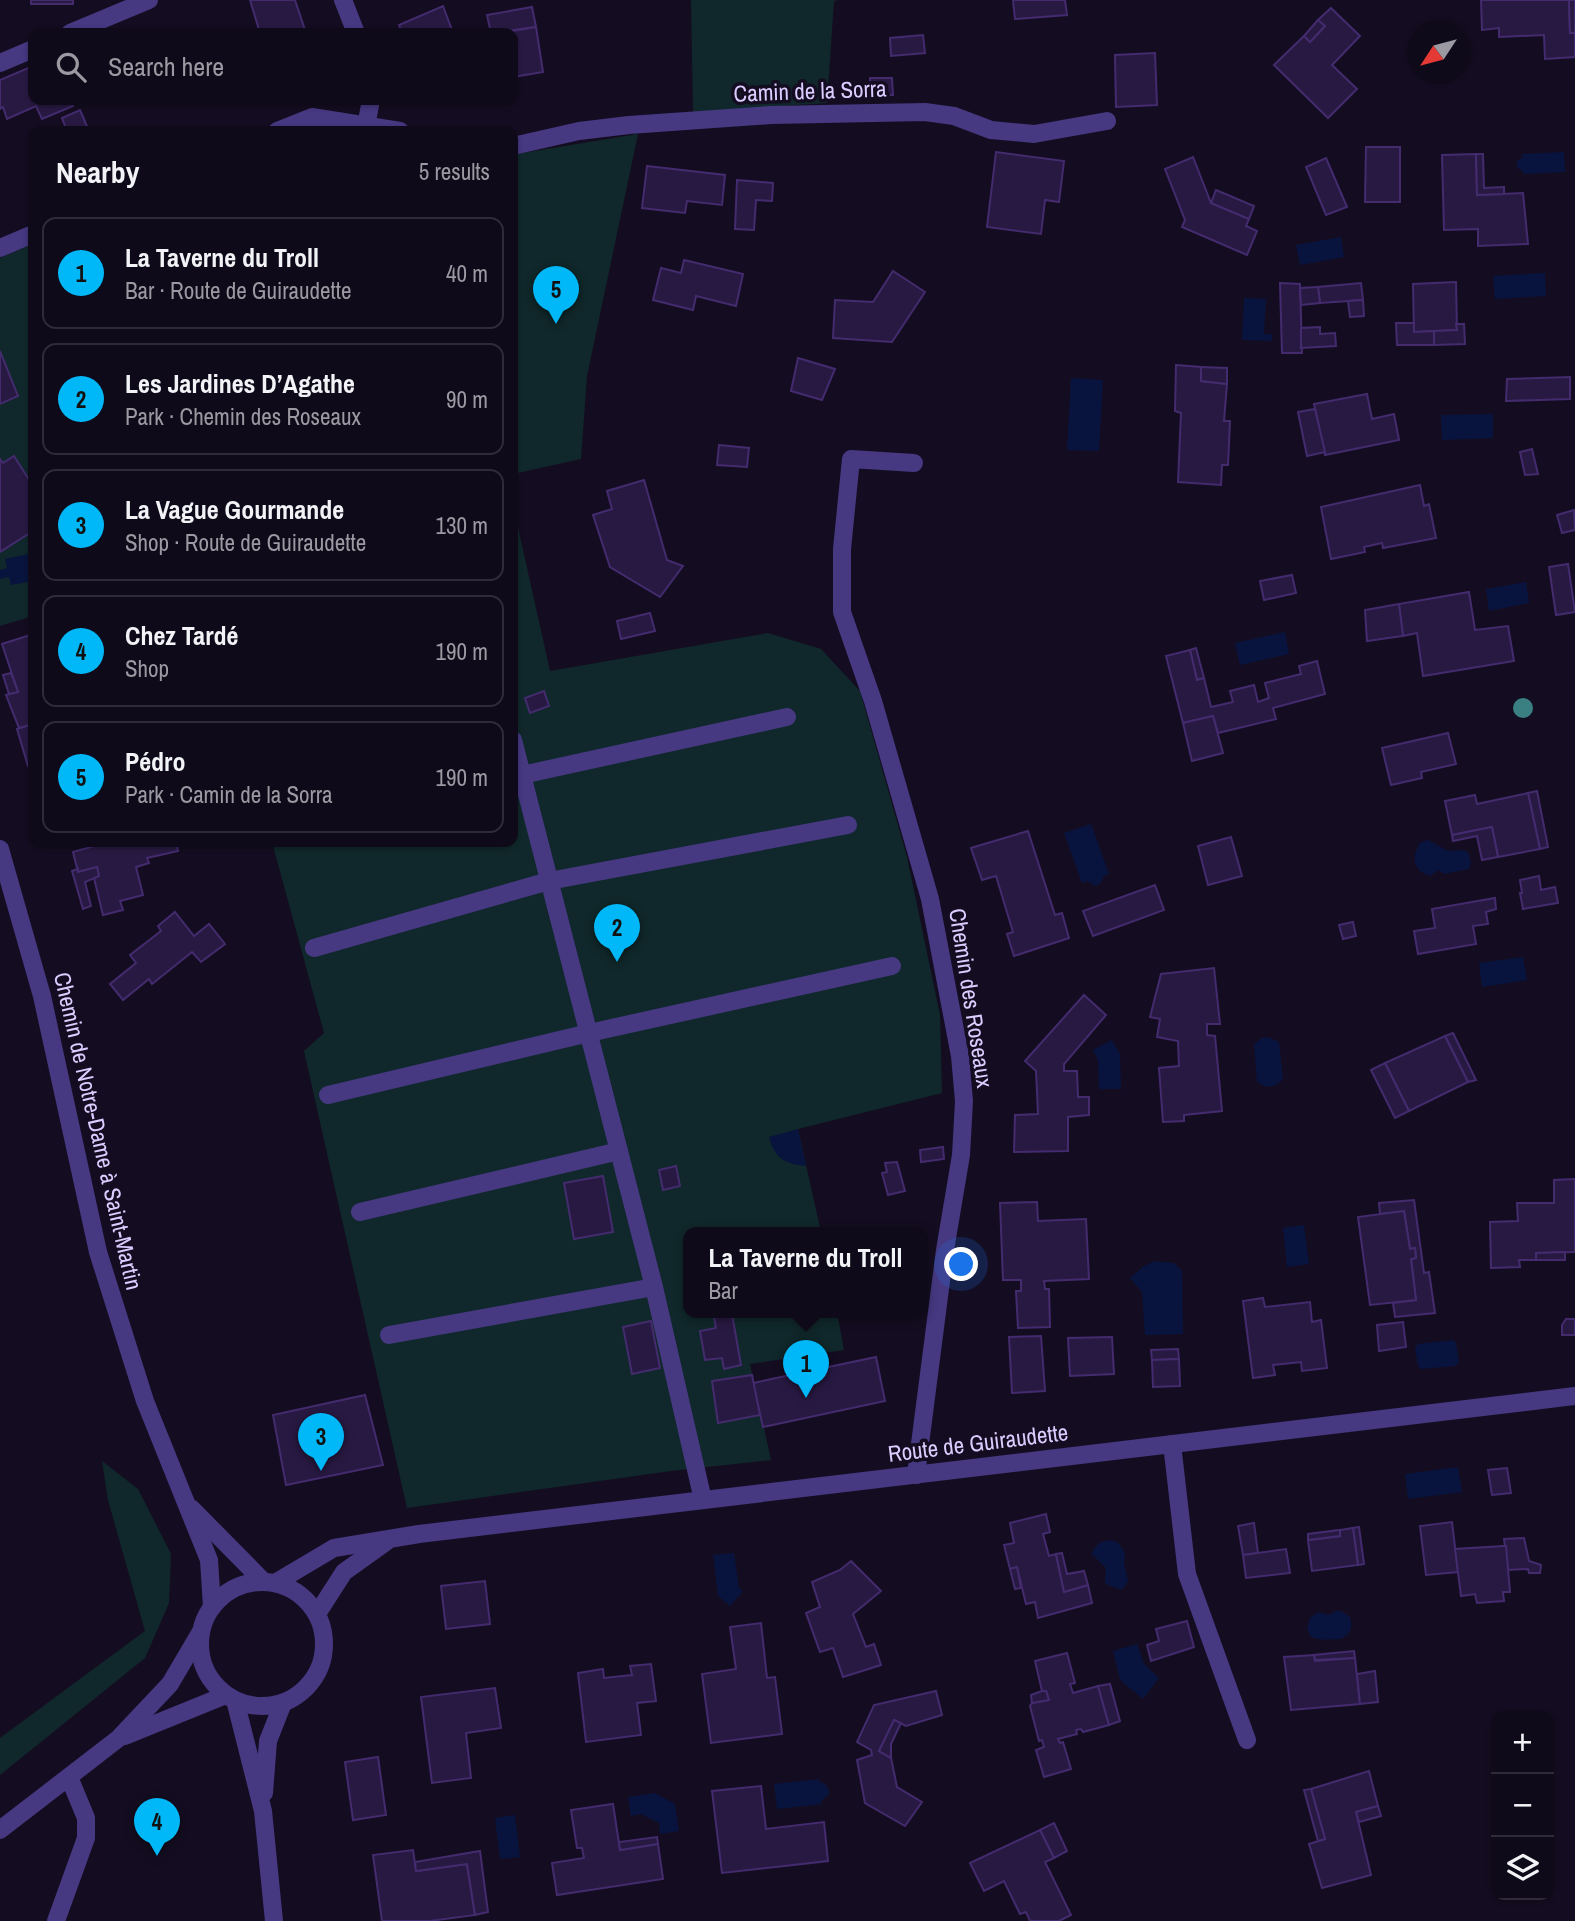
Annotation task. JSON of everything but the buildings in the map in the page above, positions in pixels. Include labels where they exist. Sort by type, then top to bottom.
[{"type":"street","points":[[83,28],[149,0]]},
{"type":"street","points":[[343,0],[354,28]]},
{"type":"street","points":[[0,64],[28,51]]},
{"type":"street","points":[[290,126],[312,117],[366,126],[370,105]]},
{"type":"street","name":"Camin de la Sorra","points":[[518,145],[579,131],[629,125],[771,115],[925,112],[954,116],[991,130],[1034,134],[1107,121]]},
{"type":"street","points":[[0,248],[28,236]]},
{"type":"street","name":"Chemin des Roseaux","points":[[914,463],[851,459],[842,549],[842,612],[873,701],[930,899],[960,1056],[964,1101],[961,1155],[945,1250],[916,1475]]},
{"type":"street","points":[[522,775],[787,717]]},
{"type":"street","points":[[518,759],[654,1287],[704,1500]]},
{"type":"street","points":[[314,948],[549,881],[848,825]]},
{"type":"street","name":"Chemin de Notre-Dame à Saint-Martin","points":[[0,849],[42,996],[98,1252],[145,1401],[209,1560],[212,1607]]},
{"type":"street","points":[[328,1094],[892,966]]},
{"type":"street","points":[[360,1212],[619,1151]]},
{"type":"street","points":[[389,1335],[654,1287]]},
{"type":"street","name":"Route de Guiraudette","points":[[270,1582],[334,1548],[419,1534],[1575,1396]]},
{"type":"street","points":[[1172,1444],[1187,1574],[1247,1740]]},
{"type":"street","name":"Chemin de Notre-Dame à Saint-Martin","points":[[183,1501],[270,1582]]},
{"type":"street","name":"Route de Guiraudette","points":[[317,1614],[344,1573],[387,1541]]},
{"type":"street","points":[[0,1830],[118,1738],[170,1684],[201,1632],[212,1607],[235,1587],[270,1582],[299,1594],[317,1614],[324,1639],[321,1665],[306,1689],[283,1703],[258,1706],[230,1697],[215,1685],[202,1659],[201,1632]]},
{"type":"street","points":[[118,1738],[230,1697]]},
{"type":"street","points":[[230,1697],[263,1811]]},
{"type":"street","points":[[274,1921],[263,1811],[268,1741],[283,1703]]},
{"type":"street","points":[[56,1921],[86,1838],[86,1818],[69,1777]]},
{"type":"green space","points":[[691,0],[838,0],[834,1],[827,103],[693,112]]},
{"type":"green space","points":[[638,134],[587,376],[581,459],[518,473],[518,154]]},
{"type":"green space","points":[[28,246],[28,618],[0,626],[0,258]]},
{"type":"green space","points":[[518,527],[550,671],[768,633],[821,649],[860,691],[907,857],[940,1015],[942,1093],[798,1129],[820,1227],[683,1227],[683,1318],[838,1318],[844,1350],[750,1364],[771,1460],[671,1471],[407,1508],[304,1051],[324,1033],[273,847],[518,847]]},
{"type":"green space","points":[[102,1461],[138,1489],[171,1554],[169,1603],[145,1658],[0,1775],[0,1738],[145,1631],[108,1500]]},
{"type":"shaded area","points":[[1564,152],[1565,172],[1523,174],[1522,170],[1517,168],[1517,161],[1522,158],[1522,154]]},
{"type":"shaded area","points":[[1341,237],[1344,257],[1300,265],[1296,245]]},
{"type":"shaded area","points":[[1545,273],[1546,296],[1495,299],[1493,276]]},
{"type":"shaded area","points":[[1244,298],[1266,299],[1264,334],[1272,334],[1272,341],[1242,340]]},
{"type":"shaded area","points":[[1071,378],[1103,380],[1099,451],[1067,450]]},
{"type":"shaded area","points":[[1493,414],[1493,438],[1442,440],[1441,415]]},
{"type":"shaded area","points":[[28,554],[28,582],[11,585],[9,577],[0,579],[0,570],[7,568],[5,559]]},
{"type":"shaded area","points":[[1526,582],[1529,603],[1489,611],[1486,589]]},
{"type":"shaded area","points":[[1285,632],[1289,654],[1240,665],[1235,643]]},
{"type":"shaded area","points":[[1091,824],[1109,874],[1095,886],[1087,881],[1082,883],[1064,833]]},
{"type":"shaded area","points":[[1428,840],[1448,851],[1468,852],[1471,863],[1469,869],[1444,874],[1439,870],[1430,876],[1424,873],[1417,866],[1415,857],[1421,842]]},
{"type":"shaded area","points":[[1523,957],[1527,980],[1482,987],[1479,963]]},
{"type":"shaded area","points":[[1268,1037],[1279,1042],[1283,1079],[1277,1084],[1264,1086],[1257,1082],[1254,1044]]},
{"type":"shaded area","points":[[1112,1040],[1120,1054],[1121,1089],[1099,1089],[1098,1060],[1093,1050]]},
{"type":"shaded area","points":[[798,1129],[806,1166],[782,1159],[774,1151],[769,1137]]},
{"type":"shaded area","points":[[1304,1225],[1309,1264],[1287,1267],[1283,1228]]},
{"type":"shaded area","points":[[1155,1261],[1174,1263],[1182,1271],[1183,1334],[1145,1335],[1142,1292],[1130,1278]]},
{"type":"shaded area","points":[[1453,1340],[1456,1343],[1459,1362],[1455,1366],[1421,1369],[1418,1366],[1415,1348],[1418,1344]]},
{"type":"shaded area","points":[[1458,1467],[1462,1492],[1408,1499],[1405,1474]]},
{"type":"shaded area","points":[[1109,1540],[1117,1542],[1125,1552],[1124,1563],[1128,1581],[1122,1590],[1105,1584],[1106,1568],[1091,1553],[1099,1543]]},
{"type":"shaded area","points":[[734,1553],[739,1588],[743,1591],[730,1606],[718,1596],[713,1555]]},
{"type":"shaded area","points":[[1336,1611],[1350,1617],[1351,1627],[1347,1635],[1341,1639],[1311,1637],[1307,1628],[1310,1618],[1318,1612],[1328,1615]]},
{"type":"shaded area","points":[[1137,1644],[1144,1664],[1159,1678],[1143,1699],[1120,1680],[1113,1651]]},
{"type":"shaded area","points":[[819,1779],[819,1782],[828,1787],[829,1792],[821,1801],[822,1804],[777,1809],[774,1784]]},
{"type":"shaded area","points":[[655,1793],[675,1804],[679,1831],[660,1834],[659,1823],[641,1814],[631,1816],[628,1797]]},
{"type":"shaded area","points":[[515,1815],[520,1857],[500,1859],[495,1818]]},
{"type":"place","name":"Pédro","points":[[556,324]]},
{"type":"place","name":"Les Jardines D’Agathe","points":[[617,962]]},
{"type":"place","name":"La Taverne du Troll","points":[[806,1398]]},
{"type":"place","name":"La Vague Gourmande","points":[[321,1471]]},
{"type":"place","name":"Chez Tardé","points":[[157,1856]]}]
